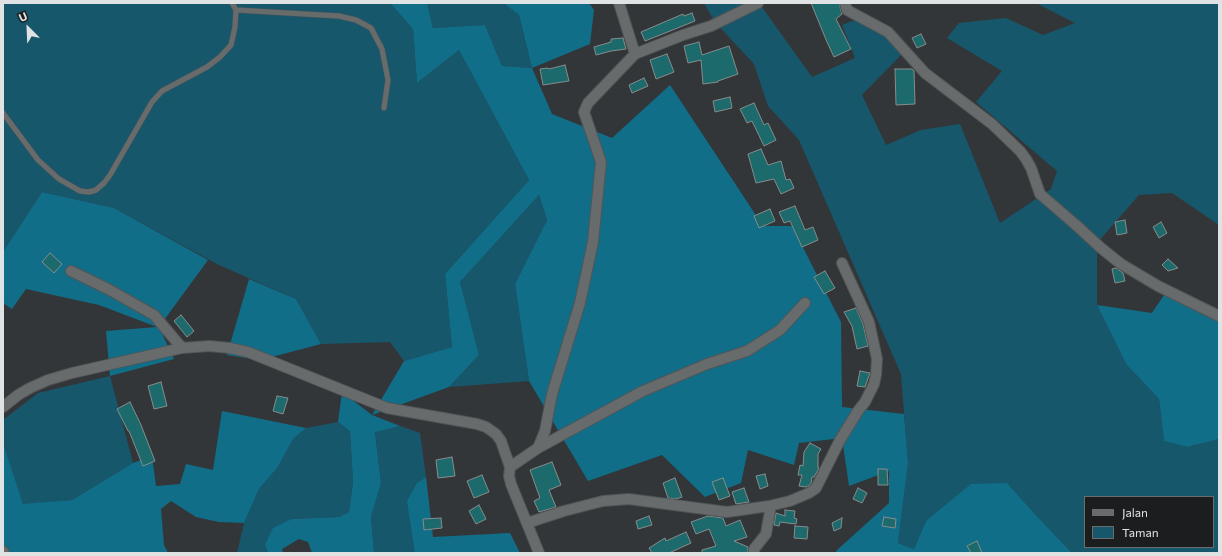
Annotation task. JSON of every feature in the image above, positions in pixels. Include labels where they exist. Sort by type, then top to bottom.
[{"type":"street","points":[[619,3],[635,54]]},
{"type":"street","points":[[845,3],[848,10],[888,32],[925,72],[992,124],[1020,151],[1026,159],[1031,168],[1040,194],[1101,248],[1121,264],[1158,286],[1219,316]]},
{"type":"street","points":[[538,448],[545,431],[552,394],[580,303],[593,242],[601,162],[584,112],[588,103],[635,54],[683,35],[711,26],[757,4]]},
{"type":"street","points":[[527,523],[564,511],[603,501],[629,499],[726,512],[769,506],[790,501],[809,493],[816,488],[840,440],[865,402],[874,384],[876,376],[877,359],[869,322],[842,263]]},
{"type":"street","points":[[71,271],[108,289],[154,316],[182,348]]},
{"type":"street","points":[[510,467],[538,448],[643,391],[707,364],[747,351],[780,330],[805,303]]},
{"type":"street","points":[[3,407],[30,388],[54,378],[79,371],[182,348],[209,346],[248,352],[387,408],[477,424],[486,427],[496,434],[501,441],[510,467],[509,476],[511,484],[539,553]]},
{"type":"street","points":[[754,553],[754,549],[766,534],[770,511],[769,506]]},
{"type":"lane","points":[[3,113],[38,160],[59,178],[80,191],[89,192],[96,190],[110,175],[152,102],[162,91],[207,67],[220,57],[231,45],[236,27],[236,10],[232,3]]},
{"type":"lane","points":[[236,10],[339,16],[356,20],[371,28],[382,49],[388,80],[384,108]]},
{"type":"green space","points":[[3,3],[390,3],[413,29],[417,83],[459,50],[529,180],[445,274],[452,347],[404,361],[390,342],[321,344],[296,299],[219,265],[114,208],[42,192],[3,252]]},
{"type":"green space","points":[[427,3],[503,3],[519,15],[532,68],[502,66],[485,25],[433,28]]},
{"type":"green space","points":[[704,3],[759,3],[812,77],[855,58],[842,25],[860,18],[887,31],[901,55],[862,95],[886,145],[921,130],[960,124],[1000,223],[1051,189],[1057,171],[976,102],[1002,71],[947,38],[959,23],[1006,18],[1043,35],[1075,23],[1036,3],[1219,3],[1219,225],[1172,193],[1139,195],[1097,243],[1097,305],[1126,364],[1159,399],[1164,441],[1187,447],[1219,439],[1219,551],[1214,553],[1072,553],[1007,483],[926,521],[914,549],[898,543],[908,463],[901,374],[799,140],[768,106],[754,64],[715,22]]},
{"type":"green space","points":[[539,195],[547,220],[515,284],[529,381],[449,387],[479,355],[460,282]]},
{"type":"green space","points":[[110,376],[133,463],[72,500],[23,505],[3,443],[3,420],[38,393]]},
{"type":"green space","points":[[338,422],[350,431],[353,482],[349,512],[339,517],[292,519],[265,545],[268,553],[237,553],[244,523],[259,489],[278,467],[293,439],[306,428]]},
{"type":"green space","points":[[400,426],[420,433],[426,477],[417,483],[415,553],[374,553],[371,517],[381,483],[375,431]]},
{"type":"shaded area","points":[[390,3],[427,3],[433,28],[485,25],[502,66],[532,68],[552,114],[612,138],[670,85],[763,226],[792,226],[841,322],[842,407],[904,414],[908,463],[898,543],[914,549],[926,521],[971,484],[1007,483],[1072,553],[837,553],[836,551],[889,503],[889,471],[849,486],[842,438],[799,443],[794,465],[748,450],[741,483],[705,497],[662,455],[588,481],[529,381],[515,284],[547,220],[539,195],[460,282],[479,355],[449,387],[372,415],[404,361],[452,347],[445,274],[529,180],[459,50],[417,83],[413,29]]},
{"type":"shaded area","points":[[503,3],[589,3],[594,10],[590,44],[532,68],[519,15]]},
{"type":"shaded area","points":[[42,192],[114,208],[208,260],[159,327],[174,359],[110,376],[106,331],[157,327],[99,305],[26,289],[12,309],[3,303],[3,252]]},
{"type":"shaded area","points":[[249,279],[296,299],[321,344],[260,360],[227,355]]},
{"type":"shaded area","points":[[1166,292],[1219,319],[1219,439],[1187,447],[1164,441],[1159,399],[1126,364],[1097,305],[1152,313]]},
{"type":"shaded area","points":[[342,392],[372,415],[400,426],[375,432],[381,483],[371,517],[374,553],[312,553],[308,542],[299,539],[282,549],[283,553],[268,553],[265,545],[273,528],[292,519],[339,517],[349,512],[353,482],[350,431],[338,422]]},
{"type":"shaded area","points":[[222,411],[306,428],[293,439],[278,467],[259,489],[244,523],[219,522],[196,517],[171,501],[161,509],[164,545],[168,553],[3,553],[3,443],[23,504],[72,500],[133,463],[152,456],[156,486],[180,484],[186,464],[213,470]]},
{"type":"shaded area","points":[[426,477],[433,537],[510,533],[520,553],[415,553],[407,501],[417,483]]},
{"type":"building","points":[[811,3],[839,3],[842,14],[836,19],[851,49],[834,57]]},
{"type":"building","points":[[692,13],[695,21],[645,41],[641,32],[683,14],[684,16]]},
{"type":"building","points":[[921,34],[926,44],[917,48],[912,38]]},
{"type":"building","points":[[623,38],[626,49],[596,55],[594,47],[611,42],[611,39]]},
{"type":"building","points":[[699,42],[702,55],[729,46],[738,74],[718,82],[703,84],[701,60],[688,63],[684,46]]},
{"type":"building","points":[[667,54],[674,72],[656,79],[650,60]]},
{"type":"building","points":[[565,65],[569,81],[543,85],[540,69],[549,69]]},
{"type":"building","points":[[895,69],[912,69],[914,71],[915,104],[896,105]]},
{"type":"building","points":[[644,78],[648,86],[632,93],[629,85]]},
{"type":"building","points":[[730,97],[732,108],[715,112],[713,101]]},
{"type":"building","points":[[754,103],[764,125],[768,123],[776,140],[764,146],[752,121],[747,123],[740,109]]},
{"type":"building","points":[[761,149],[768,165],[781,161],[786,180],[790,179],[794,188],[781,194],[774,179],[756,183],[748,154]]},
{"type":"building","points":[[795,206],[805,230],[813,227],[818,240],[802,247],[790,221],[784,223],[779,212]]},
{"type":"building","points":[[770,209],[775,221],[759,228],[754,216]]},
{"type":"building","points":[[1125,220],[1127,233],[1117,235],[1115,222]]},
{"type":"building","points":[[1161,222],[1167,233],[1159,238],[1153,227]]},
{"type":"building","points":[[50,253],[62,264],[54,273],[42,262]]},
{"type":"building","points":[[1168,259],[1178,268],[1168,271],[1162,265]]},
{"type":"building","points":[[1116,268],[1123,273],[1125,281],[1115,283],[1112,269]]},
{"type":"building","points":[[825,271],[835,288],[824,294],[814,277]]},
{"type":"building","points":[[856,308],[863,324],[868,346],[857,349],[852,326],[844,312]]},
{"type":"building","points":[[181,315],[194,331],[187,337],[174,321]]},
{"type":"building","points":[[860,371],[870,373],[865,387],[857,386]]},
{"type":"building","points":[[161,382],[167,406],[154,409],[148,386]]},
{"type":"building","points":[[277,396],[288,398],[283,414],[273,411]]},
{"type":"building","points":[[130,402],[155,461],[143,466],[129,431],[117,409]]},
{"type":"building","points":[[810,443],[821,449],[818,454],[819,468],[814,477],[812,477],[811,484],[806,487],[799,486],[802,475],[798,475],[800,465],[803,466],[804,452]]},
{"type":"building","points":[[452,457],[455,476],[438,478],[436,460]]},
{"type":"building","points":[[552,462],[561,485],[549,490],[556,507],[539,512],[534,501],[540,498],[530,470]]},
{"type":"building","points":[[878,469],[887,469],[888,485],[878,485]]},
{"type":"building","points":[[765,474],[768,486],[760,489],[756,476]]},
{"type":"building","points":[[482,475],[489,492],[474,498],[467,481]]},
{"type":"building","points":[[675,478],[682,497],[676,499],[668,498],[663,483]]},
{"type":"building","points":[[723,478],[730,496],[719,500],[712,482]]},
{"type":"building","points":[[744,488],[749,502],[736,504],[732,492]]},
{"type":"building","points":[[858,488],[867,493],[862,503],[853,499]]},
{"type":"building","points":[[479,505],[486,519],[476,524],[469,511]]},
{"type":"building","points":[[785,510],[795,511],[794,518],[797,519],[796,524],[780,522],[779,526],[774,525],[776,513],[785,516]]},
{"type":"building","points":[[649,516],[652,525],[638,529],[636,521]]},
{"type":"building","points":[[708,516],[723,518],[726,526],[740,520],[747,537],[734,541],[748,547],[748,553],[702,553],[702,550],[716,546],[709,529],[696,534],[691,522]]},
{"type":"building","points":[[884,517],[896,519],[895,528],[882,526]]},
{"type":"building","points":[[441,518],[442,528],[424,530],[423,519]]},
{"type":"building","points":[[842,518],[841,528],[834,531],[832,523]]},
{"type":"building","points":[[795,526],[808,527],[807,539],[794,538]]},
{"type":"building","points":[[686,532],[691,543],[669,553],[652,553],[649,548],[665,538],[666,541]]},
{"type":"building","points":[[977,541],[982,553],[971,553],[967,546]]}]
